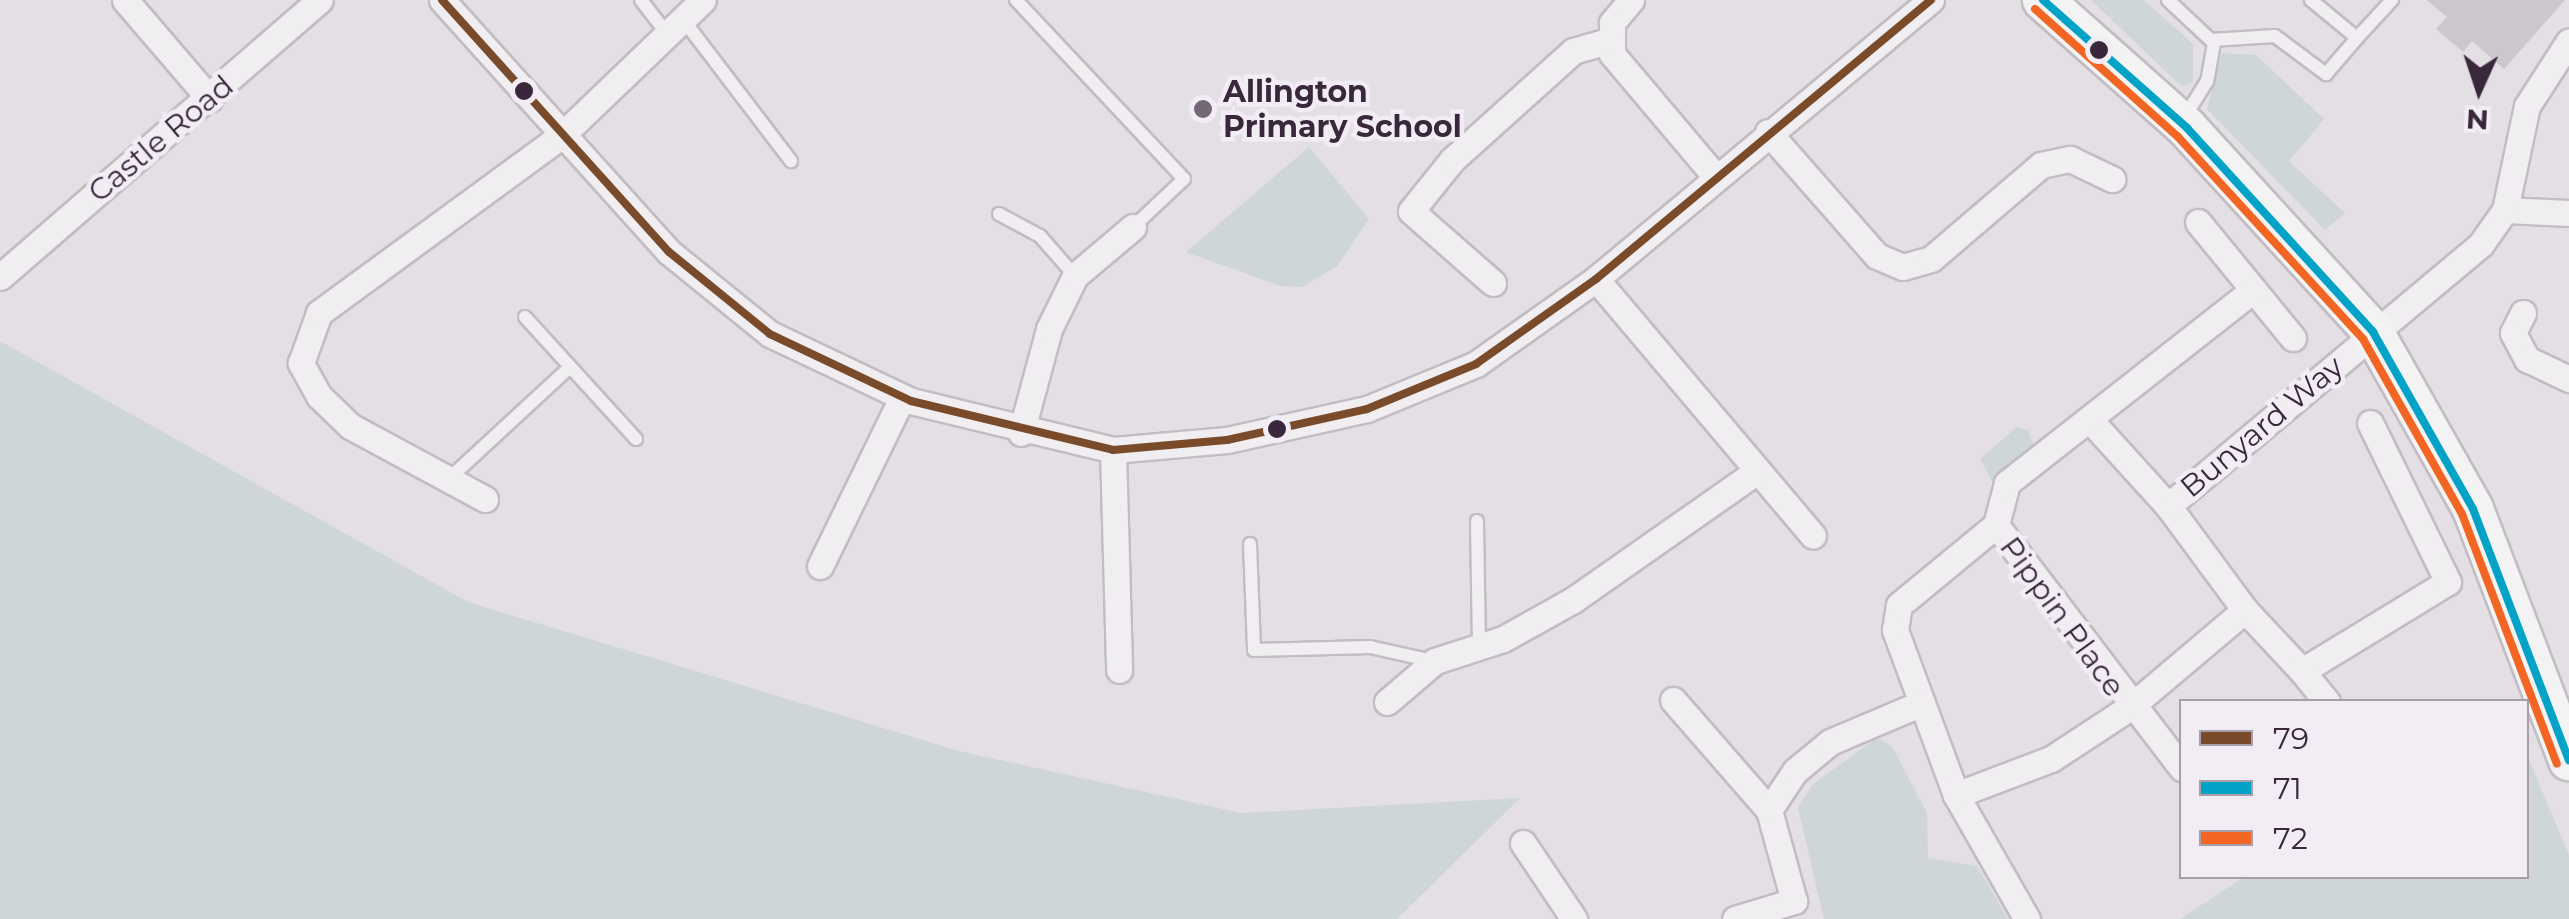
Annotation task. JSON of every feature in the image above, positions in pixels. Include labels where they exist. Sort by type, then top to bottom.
[{"type":"main road","points":[[2043,0],[2181,124],[2373,332],[2473,509],[2569,760]]},
{"type":"street","name":"Castle Road","points":[[0,277],[320,0]]},
{"type":"street","points":[[442,0],[669,252],[770,334],[902,398],[1021,433],[1113,450],[1227,440],[1366,409],[1476,364],[1596,279],[1931,0]]},
{"type":"street","points":[[485,499],[453,475],[350,426],[300,363],[319,313],[562,135],[703,0]]},
{"type":"street","points":[[1493,283],[1411,211],[1452,160],[1573,51],[1609,41],[1632,0]]},
{"type":"street","points":[[133,3],[210,98]]},
{"type":"street","points":[[1609,41],[1619,68],[1716,177]]},
{"type":"street","points":[[2569,42],[2527,106],[2505,210],[2569,213]]},
{"type":"street","points":[[1768,132],[1877,256],[1903,267],[1931,259],[2041,165],[2070,158],[2112,179]]},
{"type":"street","name":"Bunyard Way","points":[[2325,699],[2245,610],[2168,506],[2481,244],[2505,210]]},
{"type":"street","points":[[2198,222],[2293,338]]},
{"type":"street","points":[[1021,433],[1049,329],[1075,276],[1133,227]]},
{"type":"street","points":[[1596,279],[1813,536]]},
{"type":"street","points":[[2027,919],[1956,795],[1896,630],[1899,606],[1996,525],[2007,483],[2253,290]]},
{"type":"street","points":[[2523,313],[2513,334],[2527,359],[2569,380]]},
{"type":"street","points":[[820,566],[902,398]]},
{"type":"street","points":[[2090,420],[2168,506]]},
{"type":"street","points":[[2302,671],[2448,582],[2370,423]]},
{"type":"street","points":[[1113,450],[1120,670]]},
{"type":"street","points":[[1387,702],[1434,662],[1573,600],[1757,471]]},
{"type":"street","name":"Pippin Place","points":[[1996,525],[2129,708],[2179,765]]},
{"type":"street","points":[[1956,795],[2051,759],[2129,708],[2245,610]]},
{"type":"street","points":[[1673,700],[1768,810],[1798,910],[1736,919]]},
{"type":"street","points":[[1768,810],[1795,771],[1830,742],[1922,703]]},
{"type":"street","points":[[1524,843],[1574,919]]},
{"type":"lane","points":[[642,0],[677,28],[790,161]]},
{"type":"lane","points":[[1016,0],[1184,179],[1133,227]]},
{"type":"lane","points":[[2168,0],[2212,40],[2275,36],[2326,74],[2392,0]]},
{"type":"lane","points":[[2311,0],[2357,38]]},
{"type":"lane","points":[[2181,124],[2206,81],[2212,40]]},
{"type":"lane","points":[[999,214],[1040,236],[1075,276]]},
{"type":"lane","points":[[525,317],[636,439]]},
{"type":"lane","points":[[453,475],[570,367]]},
{"type":"lane","points":[[1477,521],[1479,644]]},
{"type":"lane","points":[[1250,544],[1254,650],[1370,647],[1434,662]]},
{"type":"shaded area","points":[[2091,0],[2144,0],[2193,44],[2193,81],[2182,87]]},
{"type":"shaded area","points":[[2222,53],[2256,55],[2324,119],[2289,161],[2345,213],[2325,230],[2207,109]]},
{"type":"shaded area","points":[[1309,147],[1369,219],[1337,266],[1302,287],[1280,286],[1186,252]]},
{"type":"shaded area","points":[[0,341],[468,602],[959,751],[1241,813],[1520,798],[1397,919],[0,919]]},
{"type":"shaded area","points":[[2017,427],[2028,430],[2035,449],[1994,485],[1980,459]]},
{"type":"shaded area","points":[[1877,738],[1892,746],[1927,813],[1928,858],[1977,866],[2008,919],[1824,919],[1798,808],[1813,784]]},
{"type":"shaded area","points":[[2529,760],[2569,855],[2569,919],[2180,919],[2241,879],[2529,879]]},
{"type":"building","points":[[2427,0],[2565,0],[2504,69],[2472,41],[2463,52],[2436,29],[2447,17]]},
{"type":"transit line","name":"79","points":[[442,0],[669,252],[770,334],[911,401],[1113,450],[1227,440],[1367,409],[1476,364],[1596,279],[1931,0]]},
{"type":"transit line","name":"71","points":[[2043,0],[2187,128],[2373,332],[2473,509],[2569,760]]},
{"type":"transit line","name":"72","points":[[2035,9],[2178,137],[2363,339],[2462,514],[2557,764]]},
{"type":"place","name":"Allington Primary School","points":[[1203,109]]}]
